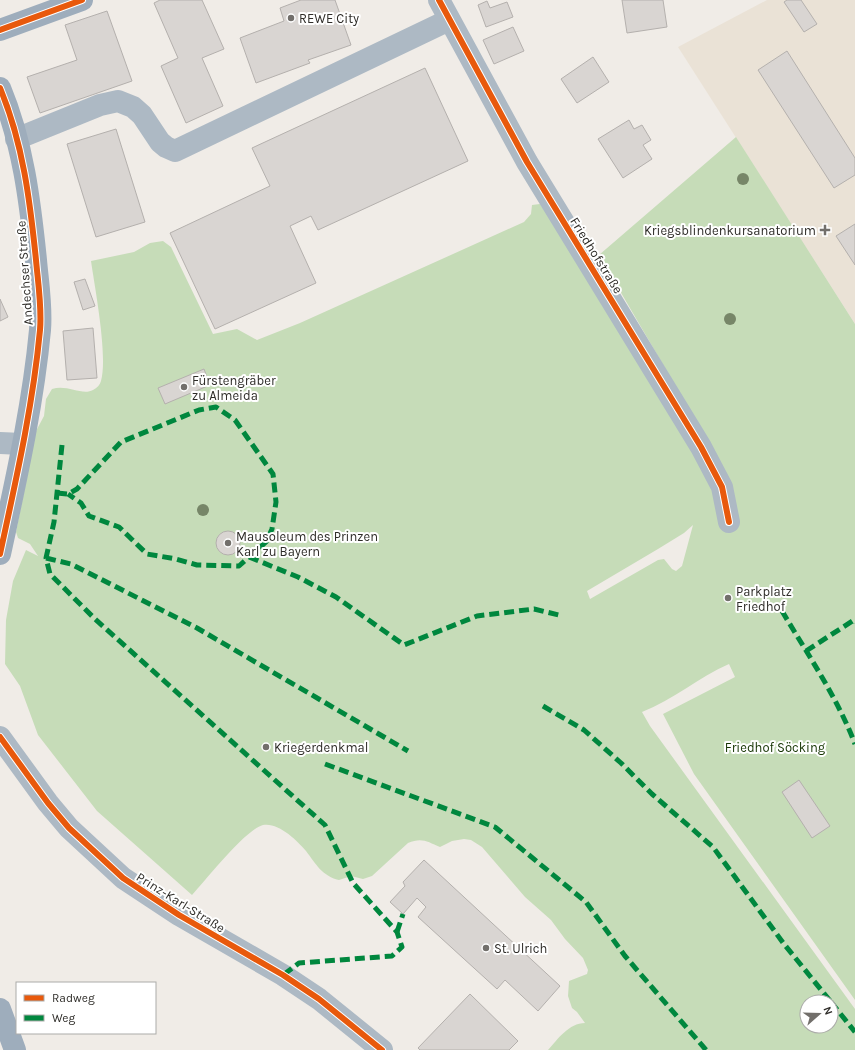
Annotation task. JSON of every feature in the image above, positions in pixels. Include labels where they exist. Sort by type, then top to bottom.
[{"type":"street","points":[[0,29],[82,0]]},
{"type":"street","name":"Friedhofstraße","points":[[439,0],[527,162],[701,448],[722,487],[729,522]]},
{"type":"street","points":[[16,139],[100,105],[118,101],[133,107],[142,115],[160,142],[166,147],[175,151],[450,20]]},
{"type":"street","name":"Andechser Straße","points":[[0,88],[9,109],[27,179],[39,295],[40,328],[28,415],[0,554]]},
{"type":"street","points":[[0,443],[22,444]]},
{"type":"street","name":"Prinz-Karl-Straße","points":[[0,737],[48,803],[69,828],[123,878],[179,915],[283,976],[319,999],[382,1050]]},
{"type":"street","points":[[0,1009],[15,1050]]},
{"type":"shaded area","name":"Kriegsblindenkursanatorium","points":[[767,0],[855,0],[855,324],[678,47]]},
{"type":"green space","name":"Friedhof Söcking","points":[[736,137],[855,324],[855,1000],[694,774],[663,714],[735,677],[729,664],[642,712],[650,726],[855,1009],[855,1050],[548,1050],[569,1029],[585,1023],[572,1008],[568,996],[569,981],[587,974],[588,970],[583,958],[565,939],[551,920],[525,897],[482,847],[471,840],[464,839],[452,841],[440,847],[421,840],[413,841],[408,843],[372,876],[363,879],[351,876],[339,880],[328,876],[316,865],[306,851],[287,833],[275,826],[263,825],[237,845],[192,895],[97,811],[38,735],[20,686],[5,664],[6,620],[13,581],[26,550],[38,556],[30,544],[18,538],[16,532],[36,431],[44,416],[46,399],[52,389],[63,388],[84,392],[93,390],[100,384],[101,381],[103,370],[102,339],[91,261],[134,252],[150,243],[163,241],[171,247],[213,334],[237,329],[257,340],[300,323],[524,222],[531,214],[532,205],[540,204],[714,452],[599,255]],"holes":[[[693,525],[682,566],[676,571],[672,569],[664,559],[658,560],[590,599],[587,591],[684,533]]]},
{"type":"building","points":[[160,0],[202,0],[224,49],[202,58],[223,106],[186,123],[161,66],[178,58],[154,3]]},
{"type":"building","points":[[301,0],[335,0],[351,45],[308,60],[310,63],[256,83],[240,38],[284,21],[280,8]]},
{"type":"building","points":[[622,0],[663,0],[667,27],[627,33]]},
{"type":"building","points":[[787,0],[801,0],[817,24],[804,32],[784,2]]},
{"type":"building","points":[[487,1],[490,8],[507,2],[513,17],[486,27],[478,5]]},
{"type":"building","points":[[107,11],[132,81],[40,113],[27,77],[77,60],[65,25]]},
{"type":"building","points":[[513,27],[524,51],[494,64],[483,40]]},
{"type":"building","points":[[787,51],[855,158],[855,175],[834,188],[758,70]]},
{"type":"building","points":[[593,57],[609,82],[577,103],[561,79]]},
{"type":"building","points":[[425,68],[468,161],[318,230],[311,216],[290,226],[316,283],[215,329],[170,233],[270,186],[252,148]]},
{"type":"building","points":[[629,120],[634,129],[642,125],[651,140],[643,145],[652,159],[623,178],[598,139]]},
{"type":"building","points":[[116,129],[145,222],[96,237],[67,144]]},
{"type":"building","points":[[855,224],[855,265],[836,236]]},
{"type":"building","points":[[85,279],[95,306],[83,310],[74,282]]},
{"type":"building","points":[[0,299],[8,317],[0,321]]},
{"type":"building","points":[[93,328],[97,378],[67,380],[63,331]]},
{"type":"building","name":"Fürstengräber zu Almeida","points":[[204,369],[210,385],[165,404],[158,388]]},
{"type":"building","name":"Mausoleum des Prinzen Karl zu Bayern","points":[[223,531],[233,531],[240,538],[240,548],[233,555],[223,555],[216,548],[216,538]]},
{"type":"building","points":[[799,780],[830,826],[812,838],[782,792]]},
{"type":"building","name":"St. Ulrich","points":[[424,860],[560,986],[538,1011],[505,980],[497,989],[418,917],[426,907],[417,898],[403,914],[390,902],[405,886],[403,882]]},
{"type":"building","points":[[470,994],[518,1041],[509,1050],[420,1050],[418,1048]]},
{"type":"marked path","points":[[57,493],[68,494],[77,489],[121,442],[199,410],[216,407],[235,420],[273,474],[276,502],[272,529],[266,542],[239,566],[197,565],[176,559],[147,554],[119,527],[89,516],[81,503],[68,494]]},
{"type":"marked path","points":[[62,445],[54,522],[46,558],[50,574],[95,619],[325,825],[353,883],[397,932],[402,947],[392,956],[299,963],[283,975]]},
{"type":"marked path","points":[[249,557],[298,577],[336,597],[404,645],[477,616],[534,609],[563,616]]},
{"type":"marked path","points":[[46,558],[71,564],[197,628],[408,751]]},
{"type":"marked path","points":[[782,611],[831,693],[855,744]]},
{"type":"marked path","points":[[806,651],[854,620],[855,623]]},
{"type":"marked path","points":[[543,706],[584,730],[621,763],[652,794],[713,847],[784,944],[825,994]]},
{"type":"marked path","points":[[325,764],[495,827],[586,902],[625,956],[706,1050]]},
{"type":"marked path","points":[[397,932],[403,914]]},
{"type":"marked path","points":[[839,1012],[855,1032]]},
{"type":"cycle path","points":[[0,30],[82,0]]},
{"type":"cycle path","points":[[439,0],[527,162],[701,447],[722,487],[729,522]]},
{"type":"cycle path","points":[[0,88],[8,109],[20,151],[28,194],[40,295],[40,330],[33,386],[18,470],[0,554]]},
{"type":"cycle path","points":[[0,737],[48,803],[69,828],[123,878],[179,915],[283,975],[319,999],[382,1050]]},
{"type":"place","name":"REWE City","points":[[291,18]]},
{"type":"place","name":"Kriegsblindenkursanatorium","points":[[825,230]]},
{"type":"place","name":"Fürstengräber zu Almeida","points":[[184,387]]},
{"type":"place","name":"Mausoleum des Prinzen Karl zu Bayern","points":[[228,543]]},
{"type":"place","name":"Parkplatz Friedhof","points":[[728,598]]},
{"type":"place","name":"Kriegerdenkmal","points":[[266,747]]},
{"type":"place","name":"St. Ulrich","points":[[486,948]]}]
